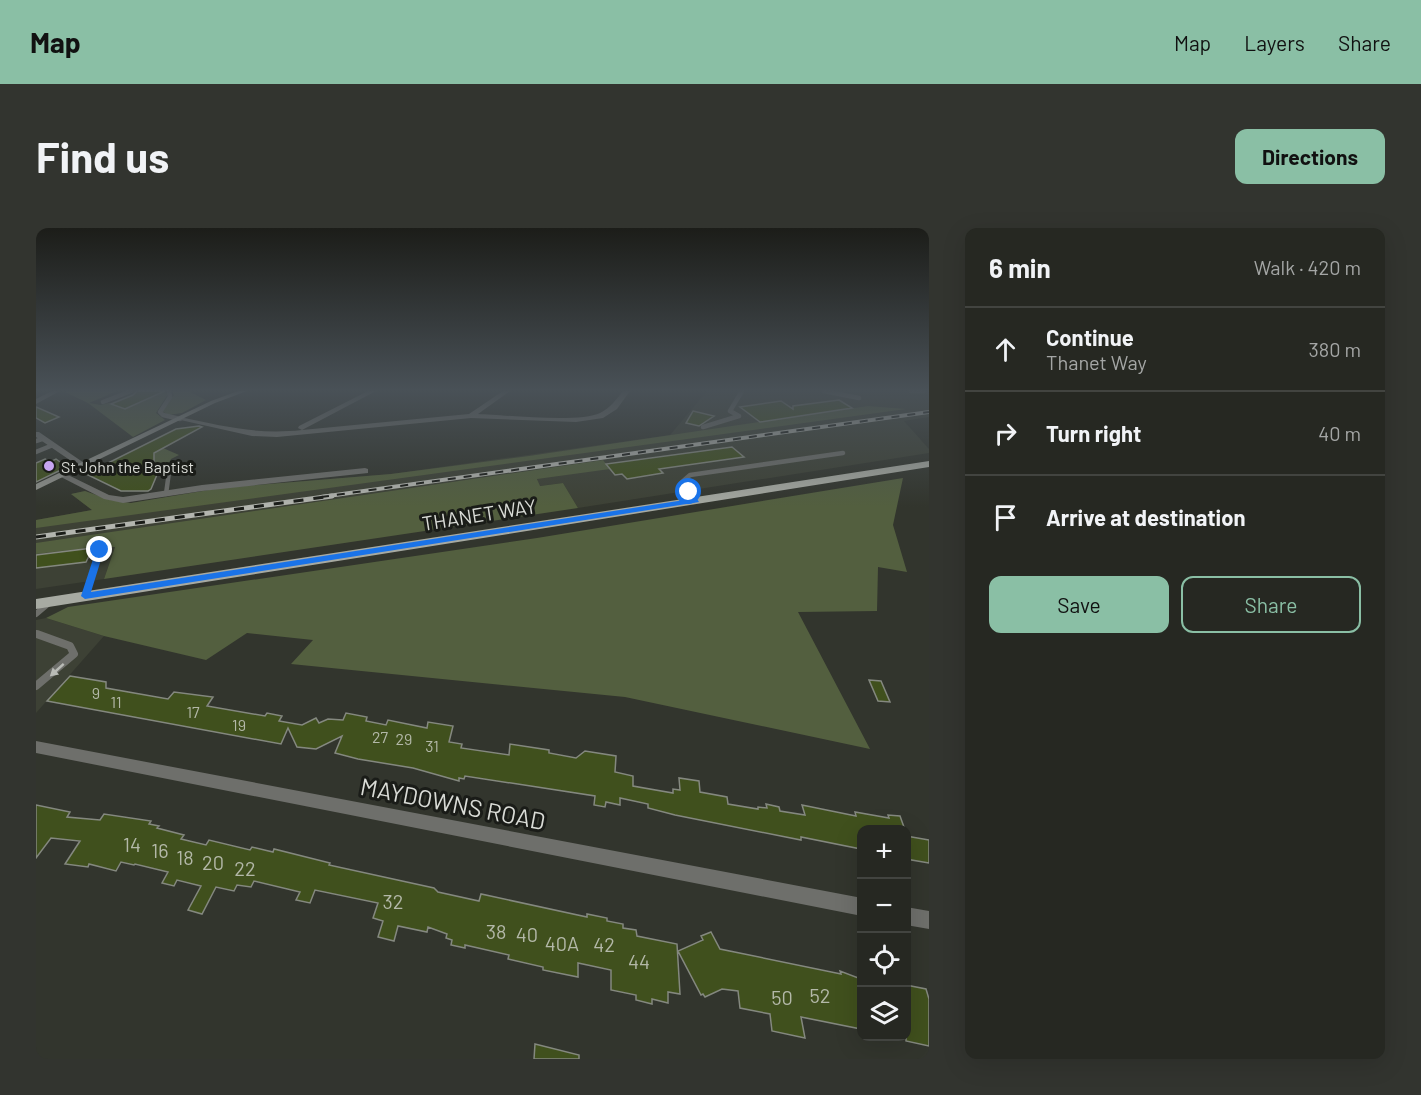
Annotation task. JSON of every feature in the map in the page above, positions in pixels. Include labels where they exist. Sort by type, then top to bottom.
[{"type":"main road","points":[[36,487],[157,430]]},
{"type":"main road","name":"THANET WAY","points":[[36,604],[929,464]]},
{"type":"street","points":[[232,430],[252,434],[323,430]]},
{"type":"street","points":[[288,433],[297,430]]},
{"type":"street","points":[[38,438],[83,465]]},
{"type":"street","points":[[62,475],[94,492],[116,499],[166,495],[335,470],[365,471]]},
{"type":"street","name":"MAYDOWNS ROAD","points":[[36,747],[857,906]]},
{"type":"street","points":[[911,917],[929,920]]},
{"type":"lane","points":[[36,452],[52,445]]},
{"type":"lane","points":[[697,500],[682,482],[690,475],[843,453]]},
{"type":"lane","points":[[166,495],[169,472]]},
{"type":"lane","points":[[85,596],[100,550]]},
{"type":"lane","points":[[36,614],[51,601]]},
{"type":"lane","points":[[36,634],[70,646],[74,654],[36,686]]},
{"type":"shaded area","points":[[674,430],[912,430],[929,449],[929,453],[578,508],[563,483],[539,486],[537,478],[603,460],[115,547],[104,579],[36,589],[36,520],[92,510],[71,494],[85,491],[110,500],[131,503],[221,488],[391,474],[670,435]]},
{"type":"shaded area","points":[[46,618],[104,636],[36,713],[36,620]]},
{"type":"green space","points":[[123,430],[147,430],[133,437]]},
{"type":"green space","points":[[707,430],[754,430],[36,528],[36,520],[92,510],[71,494],[85,491],[110,500],[131,503],[221,488],[391,474]]},
{"type":"green space","points":[[163,448],[179,455],[171,459],[168,466],[173,466],[172,470],[120,470]]},
{"type":"green space","points":[[603,460],[610,469],[537,479],[540,486],[563,483],[578,508],[104,579],[115,547],[36,554],[36,543]]},
{"type":"green space","points":[[903,478],[893,525],[907,572],[878,567],[877,611],[798,612],[870,749],[625,697],[291,664],[313,640],[247,633],[206,660],[104,636],[46,618],[68,607],[537,538]]},
{"type":"building","points":[[174,430],[197,430],[154,453],[154,471],[159,470],[148,491],[121,491],[86,474]]},
{"type":"building","points":[[732,447],[744,457],[659,469],[663,473],[627,479],[622,474],[615,475],[606,464]]},
{"type":"building","points":[[45,459],[50,462],[56,459],[67,467],[36,482],[36,463]]},
{"type":"building","points":[[93,548],[86,562],[36,568],[36,555]]},
{"type":"building","points":[[70,676],[106,682],[106,688],[168,699],[174,692],[213,697],[207,706],[265,716],[267,713],[282,716],[279,721],[302,725],[316,718],[319,723],[328,719],[343,720],[346,713],[367,717],[366,721],[386,725],[388,720],[427,728],[428,722],[453,726],[449,742],[462,744],[461,748],[509,755],[510,744],[549,750],[549,753],[576,758],[585,751],[616,756],[615,772],[633,776],[633,786],[673,793],[673,789],[680,790],[679,778],[699,781],[700,792],[727,797],[728,804],[758,809],[758,807],[767,808],[766,804],[779,807],[780,811],[805,815],[802,805],[856,816],[855,812],[889,818],[888,815],[900,816],[903,825],[857,825],[857,848],[801,837],[801,840],[675,815],[648,808],[648,804],[620,798],[620,805],[606,802],[605,807],[594,805],[595,796],[465,776],[464,779],[459,778],[459,781],[413,768],[358,759],[335,753],[342,736],[316,749],[297,747],[288,728],[281,744],[47,701]]},
{"type":"building","points":[[869,680],[881,681],[890,702],[878,701]]},
{"type":"building","points":[[36,805],[70,812],[67,817],[100,820],[104,814],[151,821],[149,824],[159,826],[157,828],[184,835],[181,839],[206,845],[209,840],[250,850],[252,847],[273,852],[274,849],[330,863],[329,865],[434,888],[438,892],[479,901],[481,894],[587,917],[587,914],[607,918],[607,921],[623,924],[623,928],[636,930],[637,936],[677,944],[680,994],[668,992],[668,1003],[652,999],[652,1004],[636,1000],[636,995],[611,990],[611,970],[578,963],[578,977],[543,970],[543,967],[508,959],[509,955],[465,945],[465,948],[451,945],[452,940],[446,938],[447,934],[428,927],[427,932],[398,926],[394,941],[378,937],[383,921],[373,918],[378,903],[315,890],[310,903],[296,900],[300,892],[254,881],[251,887],[237,885],[234,891],[216,887],[202,914],[188,910],[201,886],[177,880],[174,886],[162,883],[168,872],[121,862],[116,871],[89,864],[88,867],[65,864],[80,841],[51,838],[36,858]]},
{"type":"building","points":[[911,837],[929,840],[929,863],[911,860]]},
{"type":"building","points":[[711,932],[720,949],[841,974],[840,971],[857,977],[857,1028],[801,1017],[805,1038],[772,1031],[770,1014],[740,1008],[738,991],[722,989],[705,997],[701,995],[678,951],[703,940],[701,936]]},
{"type":"building","points":[[911,986],[926,989],[929,999],[929,1046],[906,1041],[911,1041]]},
{"type":"building","points":[[535,1044],[579,1055],[579,1059],[534,1059]]},
{"type":"railway","points":[[321,497],[802,430]]},
{"type":"railway","points":[[36,537],[332,496]]},
{"type":"place","name":"St John the Baptist","points":[[49,466]]},
{"type":"route","points":[[100,550],[85,596],[697,500],[689,492]]}]
